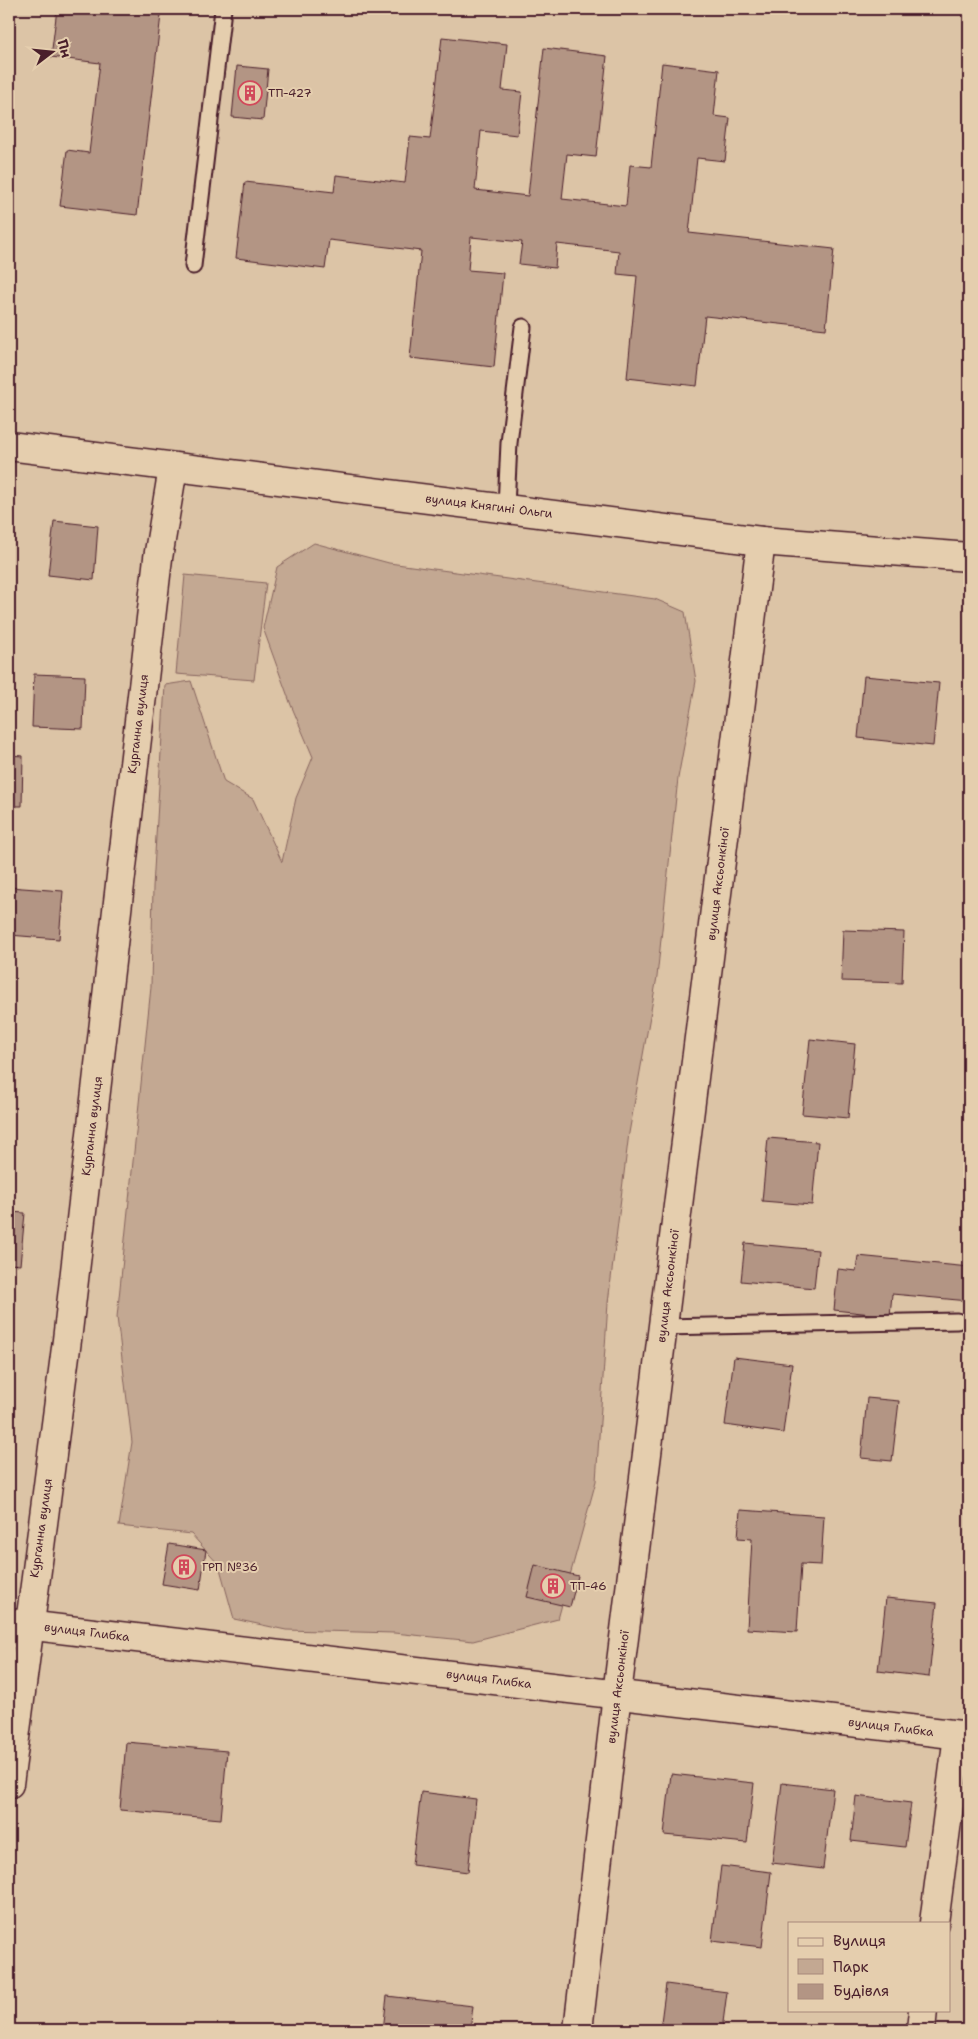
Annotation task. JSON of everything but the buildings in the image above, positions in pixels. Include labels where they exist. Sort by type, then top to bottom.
[{"type":"street","name":"вулиця Княгині Ольги","points":[[9,446],[762,541],[969,557]]},
{"type":"street","name":"Курганна вулиця","points":[[9,1784],[19,1624],[67,1340],[156,568],[174,468]]},
{"type":"street","name":"вулиця Аксьонкіної","points":[[578,2030],[617,1694],[762,541]]},
{"type":"street","name":"вулиця Глибка","points":[[19,1624],[963,1736]]},
{"type":"street","points":[[934,1922],[963,1736]]},
{"type":"street","points":[[921,2030],[923,2012]]},
{"type":"lane","points":[[193,266],[223,9]]},
{"type":"lane","points":[[506,508],[510,443],[523,327]]},
{"type":"lane","points":[[663,1327],[957,1321]]},
{"type":"green space","points":[[314,543],[389,563],[655,599],[685,612],[696,681],[678,778],[657,977],[629,1133],[608,1303],[596,1481],[558,1619],[473,1641],[394,1633],[286,1630],[234,1619],[219,1565],[191,1534],[119,1526],[132,1442],[117,1317],[151,987],[153,887],[165,685],[191,681],[224,782],[253,799],[282,862],[296,798],[313,757],[291,705],[263,628],[277,567]]},
{"type":"green space","points":[[185,575],[266,583],[254,680],[176,674]]},
{"type":"place","name":"ТП-427","points":[[250,93]]},
{"type":"place","name":"ГРП №36","points":[[184,1567]]},
{"type":"place","name":"ТП-46","points":[[553,1586]]}]
